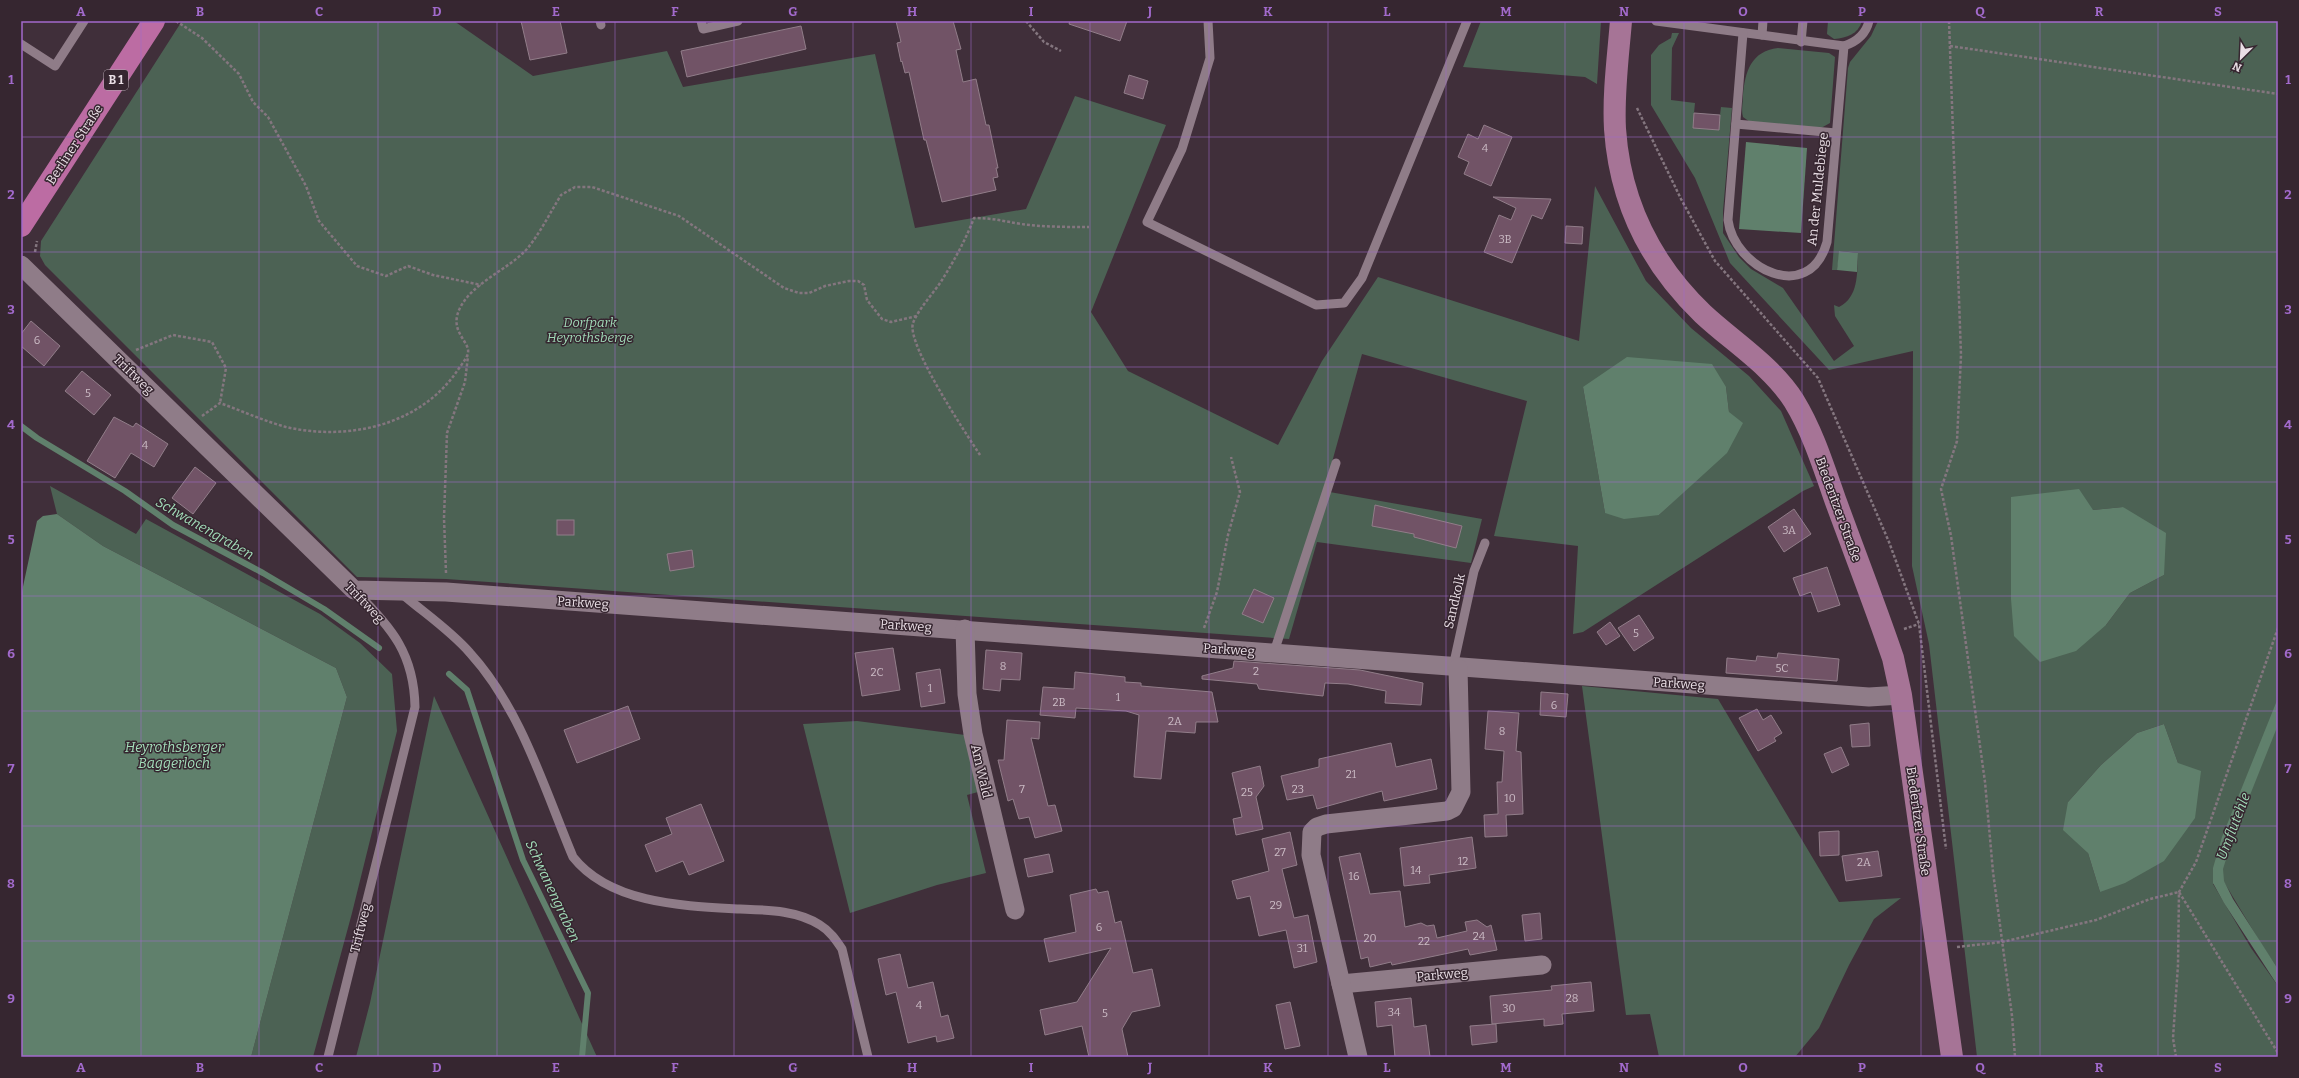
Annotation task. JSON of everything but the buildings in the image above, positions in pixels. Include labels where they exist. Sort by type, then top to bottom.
[{"type":"main road","name":"Berliner Straße","points":[[29,232],[154,21]]},
{"type":"street","name":"Biederitzer Straße","points":[[1621,21],[1615,96],[1615,128],[1618,157],[1629,204],[1662,266],[1678,288],[1710,320],[1775,377],[1795,402],[1813,439],[1886,636],[1893,658],[1901,695],[1952,1057]]},
{"type":"street","name":"Triftweg","points":[[29,261],[117,357],[354,590]]},
{"type":"street","name":"Parkweg","points":[[354,590],[446,592],[1274,652],[1455,668],[1869,697],[1901,695]]},
{"type":"street","name":"Am Wald","points":[[965,629],[968,694],[973,734],[1015,910]]},
{"type":"street","points":[[1358,1057],[1311,855],[1312,832],[1317,827],[1326,824],[1447,811],[1453,808],[1461,792],[1455,668]]},
{"type":"street","name":"Parkweg","points":[[1341,984],[1542,965]]},
{"type":"lane","points":[[21,44],[55,66],[84,21]]},
{"type":"lane","points":[[701,21],[703,29],[738,21]]},
{"type":"lane","points":[[1208,21],[1210,58],[1182,149],[1147,222],[1316,305],[1344,303],[1362,278],[1467,21]]},
{"type":"lane","points":[[1656,21],[1762,35],[1801,42],[1844,46],[1859,38],[1870,21]]},
{"type":"lane","points":[[1762,35],[1763,21]]},
{"type":"lane","points":[[1801,42],[1803,21]]},
{"type":"lane","name":"An der Muldebiege","points":[[1743,33],[1728,220],[1729,228],[1737,245],[1755,263],[1770,271],[1786,276],[1804,274],[1819,262],[1827,242],[1844,46]]},
{"type":"lane","points":[[1736,124],[1836,133]]},
{"type":"lane","points":[[1274,652],[1336,463]]},
{"type":"lane","name":"Sandkolk","points":[[1455,668],[1474,571],[1485,543]]},
{"type":"lane","name":"Triftweg","points":[[328,1057],[415,707],[415,688],[410,670],[400,646],[391,629],[354,590]]},
{"type":"lane","points":[[398,591],[469,652],[501,694],[526,744],[573,857],[580,866],[606,885],[652,899],[707,907],[784,912],[820,925],[832,935],[842,949],[868,1057]]},
{"type":"path","points":[[176,21],[202,38],[239,74],[253,102],[268,116],[306,186],[319,221],[357,266],[386,276],[408,266],[432,276],[481,286]]},
{"type":"path","points":[[1026,21],[1044,42],[1061,51]]},
{"type":"path","points":[[1949,21],[1961,355],[1957,441],[1941,489],[1951,536],[1968,656],[2015,1057]]},
{"type":"path","points":[[1950,46],[2278,94]]},
{"type":"path","points":[[446,592],[444,518],[447,433],[465,382],[468,351],[468,346],[457,330],[458,315],[466,300],[481,286],[524,252],[561,195],[566,191],[584,186],[678,216],[784,288],[799,293],[809,293],[825,286],[858,281],[864,285],[867,300],[882,319],[891,322],[917,316]]},
{"type":"path","points":[[980,455],[934,381],[913,335],[912,325],[942,280],[974,218],[996,218],[1020,224],[1089,228]]},
{"type":"path","points":[[29,232],[35,250],[29,261]]},
{"type":"path","points":[[117,357],[173,335],[212,342],[226,368],[220,403],[195,422],[186,425]]},
{"type":"path","points":[[220,403],[287,427],[323,431],[363,430],[395,421],[425,405],[448,382],[467,356],[468,351]]},
{"type":"path","points":[[1204,629],[1217,592],[1240,492],[1231,456]]},
{"type":"path","points":[[2176,1057],[2173,1038],[2178,965],[2179,892],[2196,862],[2278,628]]},
{"type":"path","points":[[1955,947],[2002,942],[2096,920],[2150,899],[2179,892]]},
{"type":"path","points":[[2179,892],[2278,1053]]},
{"type":"green space","name":"Dorfpark Heyrothsberge","points":[[182,21],[454,21],[533,76],[667,51],[683,87],[875,54],[915,228],[1026,209],[1075,96],[1166,125],[1091,312],[1128,371],[1278,445],[1322,361],[1378,277],[1579,341],[1595,186],[1646,281],[1691,328],[1749,376],[1781,411],[1814,486],[1803,491],[1583,632],[1573,634],[1578,546],[1494,536],[1527,401],[1362,354],[1324,491],[1482,519],[1471,563],[1317,542],[1289,639],[446,579],[357,577],[45,265],[40,256],[41,241]],"holes":[[[1583,387],[1726,387],[1729,412],[1691,485],[1659,515],[1605,513]]]},
{"type":"green space","points":[[1481,21],[1601,21],[1597,84],[1585,77],[1463,67]]},
{"type":"green space","points":[[1828,21],[1862,21],[1855,32],[1843,38],[1834,39],[1827,34]]},
{"type":"green space","points":[[1878,21],[2278,21],[2278,969],[2224,882],[2213,884],[2251,948],[2278,986],[2278,1057],[1977,1057],[1929,644],[1912,566],[1913,351],[1829,370],[1730,263],[1695,178],[1651,105],[1651,55],[1659,45],[1671,38],[1672,33],[1679,33],[1672,48],[1671,100],[1695,103],[1694,113],[1720,115],[1721,107],[1732,108],[1723,211],[1723,233],[1739,257],[1751,269],[1783,288],[1834,361],[1854,346],[1835,316],[1834,305],[1839,307],[1846,303],[1854,291],[1857,276],[1858,253],[1840,251],[1837,270],[1832,270],[1848,68],[1850,62],[1871,36]],"holes":[[[2011,497],[2093,510],[2123,507],[2164,575],[2130,593],[2106,625],[2011,599]],[[2164,724],[2178,763],[2100,892],[2088,853],[2068,802],[2101,765],[2137,733]]]},
{"type":"green space","points":[[1778,48],[1829,53],[1835,57],[1830,123],[1821,128],[1750,122],[1743,117],[1742,109],[1744,86],[1751,64],[1761,53]]},
{"type":"green space","points":[[50,486],[136,534],[146,519],[320,614],[360,643],[392,674],[397,731],[352,913],[313,1057],[251,1057],[347,697],[336,668],[103,546],[57,514]]},
{"type":"green space","points":[[1582,686],[1718,699],[1839,902],[1901,898],[1874,919],[1849,965],[1819,1028],[1795,1057],[1659,1057],[1650,1014],[1626,1015]]},
{"type":"green space","points":[[434,696],[597,1057],[356,1057],[370,1003]]},
{"type":"green space","points":[[857,721],[965,735],[978,792],[967,795],[986,873],[937,885],[850,913],[803,724]]},
{"type":"water","points":[[1746,142],[1807,148],[1801,233],[1739,229]]},
{"type":"water","points":[[1839,251],[1858,253],[1857,272],[1837,270]]},
{"type":"water","points":[[1627,357],[1712,364],[1726,387],[1729,412],[1743,423],[1727,453],[1659,515],[1624,519],[1605,513],[1583,387]]},
{"type":"water","points":[[2079,489],[2093,510],[2123,507],[2166,533],[2164,575],[2130,593],[2106,625],[2076,651],[2040,662],[2014,636],[2011,599],[2011,497]]},
{"type":"water","name":"Heyrothsberger Baggerloch","points":[[57,514],[103,546],[336,668],[347,697],[251,1057],[21,1057],[21,596],[37,521],[43,516]]},
{"type":"water","name":"Umflutehle","points":[[2278,698],[2278,725],[2232,840],[2223,869],[2224,881],[2233,899],[2278,969],[2278,986],[2224,903],[2213,883],[2213,868],[2222,837]]},
{"type":"water","points":[[2164,724],[2178,763],[2201,771],[2195,818],[2164,861],[2125,883],[2100,892],[2088,853],[2063,830],[2068,802],[2101,765],[2137,733]]},
{"type":"waterway","name":"Schwanengraben","points":[[21,426],[37,438],[125,491],[173,525],[263,573],[324,609],[379,648]]},
{"type":"waterway","name":"Schwanengraben","points":[[449,674],[467,690],[523,860],[588,993],[582,1057]]}]
